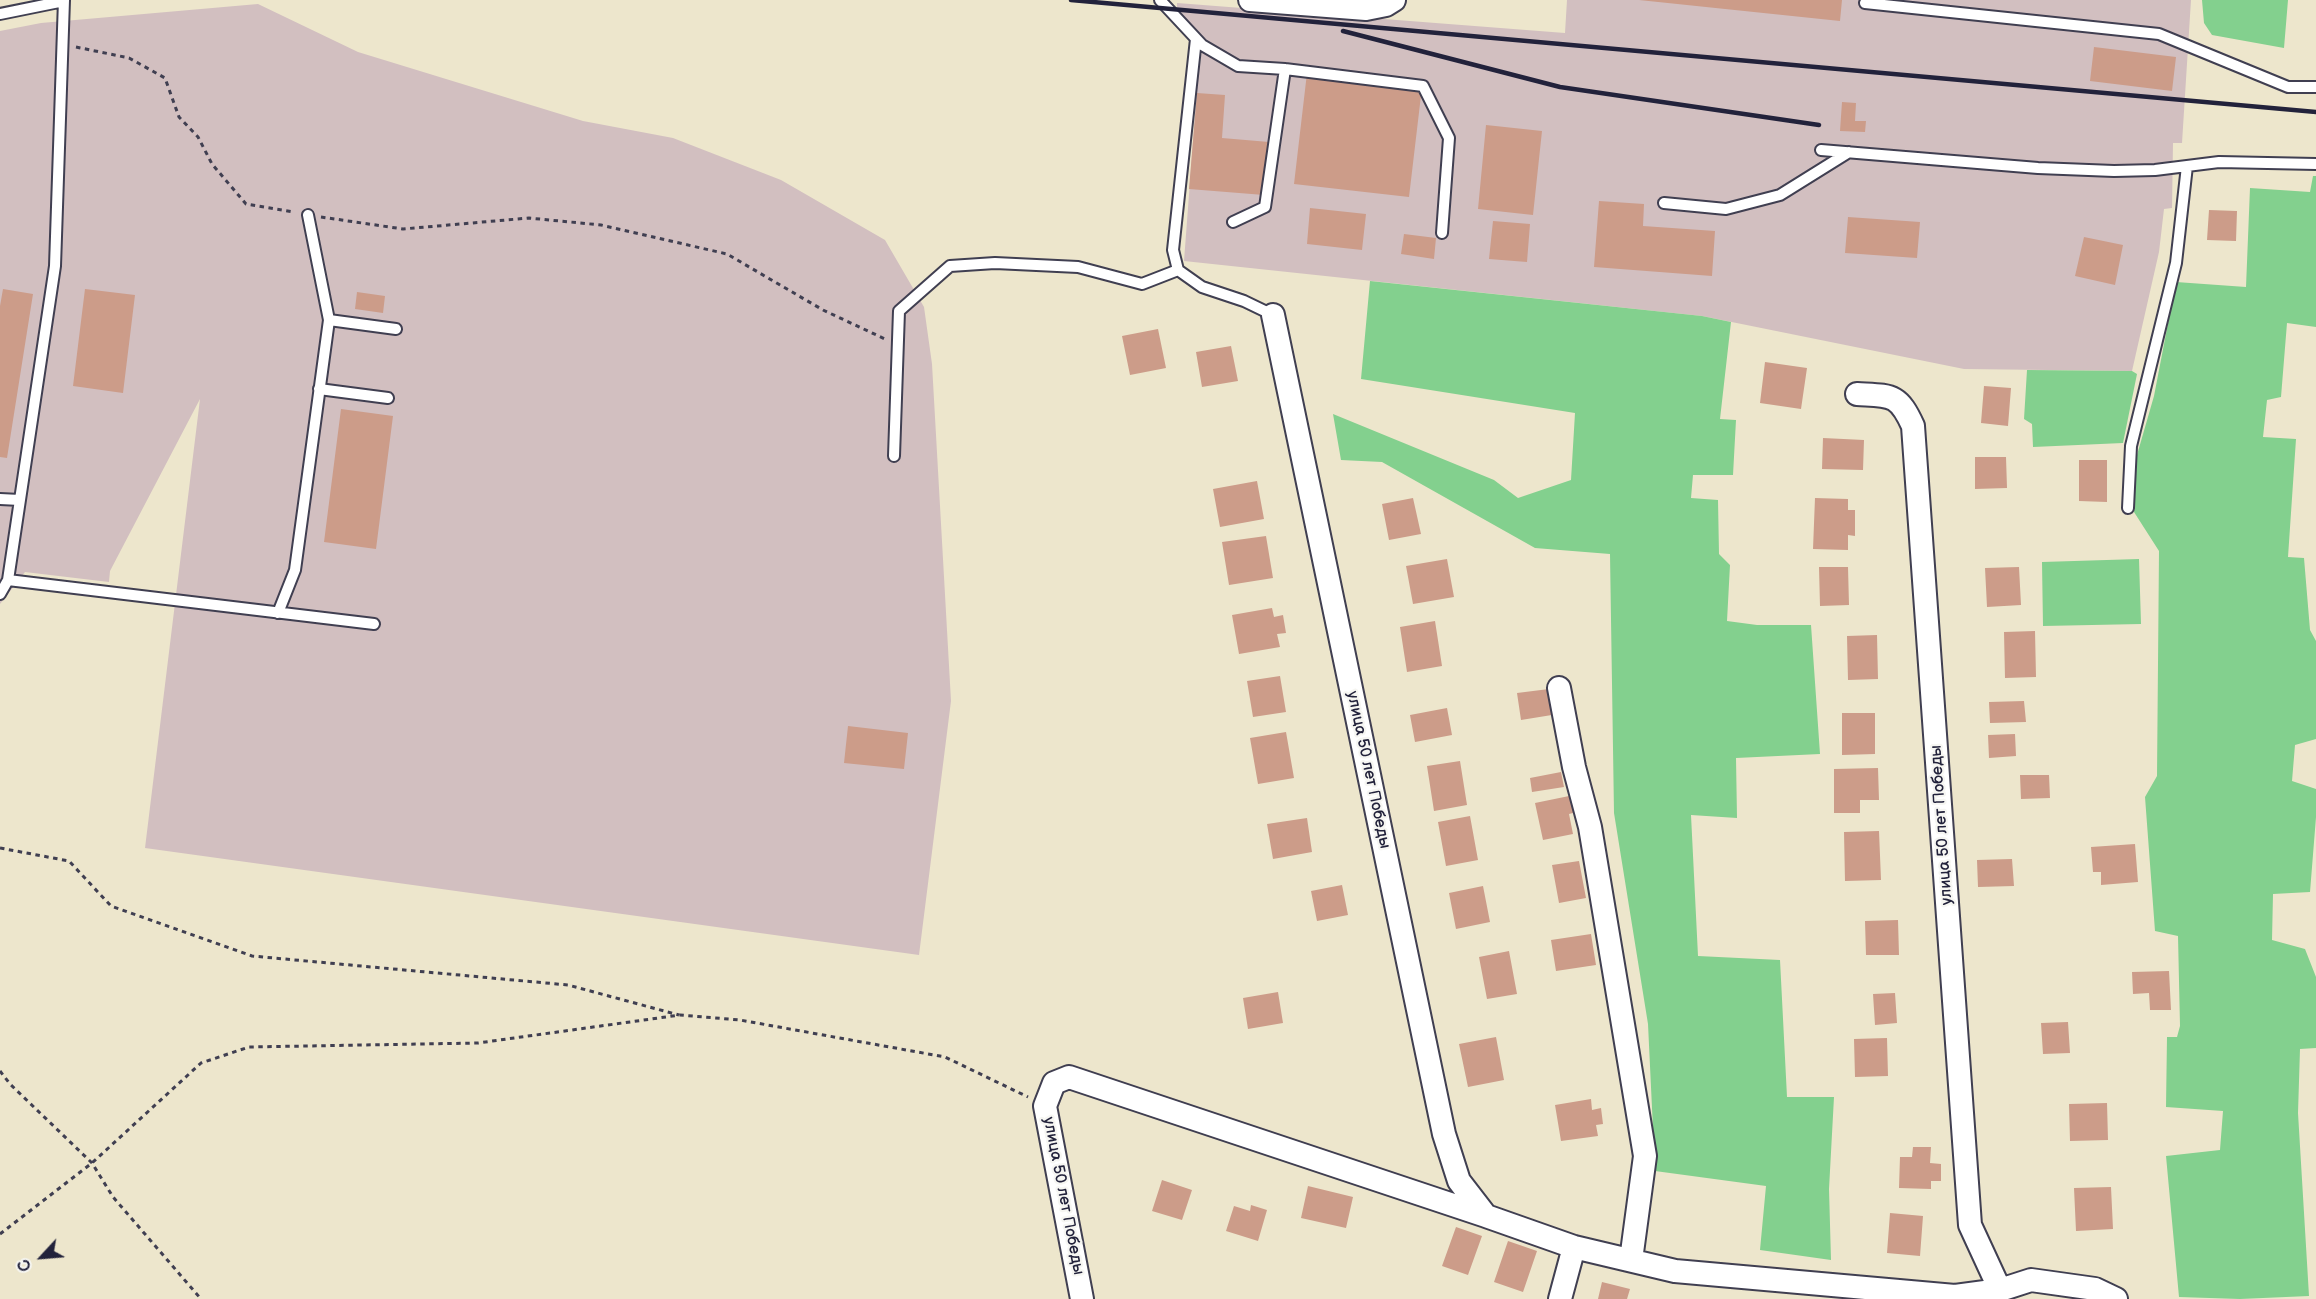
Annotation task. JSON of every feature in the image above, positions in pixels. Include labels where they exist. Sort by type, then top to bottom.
[{"type":"street","points":[[1251,0],[1366,9],[1386,5],[1394,0]]},
{"type":"street","name":"улица 50 лет Победы","points":[[1273,315],[1444,1134],[1459,1181],[1486,1216]]},
{"type":"street","name":"улица 50 лет Победы","points":[[1857,394],[1890,396],[1904,406],[1913,426],[1970,1225],[1998,1294]]},
{"type":"street","points":[[1559,688],[1574,767],[1590,827],[1645,1156],[1631,1260]]},
{"type":"street","name":"улица 50 лет Победы","points":[[1082,1299],[1045,1106],[1054,1083],[1069,1077],[1574,1247],[1675,1270],[1954,1296],[1998,1294],[2031,1280],[2095,1289],[2116,1299]]},
{"type":"street","points":[[1560,1299],[1574,1247]]},
{"type":"lane","points":[[0,14],[64,0],[55,266],[8,580],[0,594]]},
{"type":"lane","points":[[1160,0],[1202,45],[1238,66],[1285,69],[1423,86],[1449,138],[1442,233]]},
{"type":"lane","points":[[1865,3],[2159,34],[2289,87],[2316,87]]},
{"type":"lane","points":[[1196,39],[1173,250],[1178,270],[1202,287],[1244,301],[1273,315]]},
{"type":"lane","points":[[1233,222],[1266,207],[1285,69]]},
{"type":"lane","points":[[1821,150],[2038,168],[2114,171],[2155,170],[2219,162],[2316,164]]},
{"type":"lane","points":[[1664,203],[1726,209],[1780,195],[1849,152]]},
{"type":"lane","points":[[2128,508],[2131,446],[2176,263],[2187,166]]},
{"type":"lane","points":[[278,613],[295,570],[329,320],[308,215]]},
{"type":"lane","points":[[894,456],[898,311],[950,266],[994,262],[1078,267],[1142,284],[1178,270]]},
{"type":"lane","points":[[329,320],[396,329]]},
{"type":"lane","points":[[320,389],[388,398]]},
{"type":"lane","points":[[0,499],[20,501]]},
{"type":"lane","points":[[8,580],[374,624]]},
{"type":"path","points":[[62,45],[129,58],[165,78],[179,117],[198,137],[212,164],[246,204],[403,229],[529,218],[601,225],[727,254],[823,310],[897,345]]},
{"type":"path","points":[[0,848],[69,861],[111,906],[252,956],[568,985],[680,1016]]},
{"type":"path","points":[[0,1234],[92,1163],[201,1063],[249,1047],[478,1043],[680,1016],[740,1020],[945,1057],[1045,1106]]},
{"type":"path","points":[[0,1071],[10,1084],[92,1163],[113,1197],[201,1299]]},
{"type":"shaded area","points":[[1567,0],[2191,0],[2182,143],[2173,143],[2172,208],[2164,209],[2159,252],[2132,371],[1964,369],[1702,316],[1184,261],[1198,75],[1204,38],[1177,13],[1177,3],[1565,33]]},
{"type":"shaded area","points":[[258,4],[358,52],[583,121],[673,138],[781,180],[885,240],[924,307],[932,364],[951,701],[919,955],[145,848],[200,399],[110,571],[109,582],[25,572],[0,604],[0,31],[41,23]]},
{"type":"green space","points":[[2202,0],[2288,0],[2284,48],[2212,35],[2204,23]]},
{"type":"green space","points":[[2313,176],[2316,176],[2316,327],[2287,323],[2281,397],[2267,400],[2263,437],[2296,439],[2288,557],[2304,558],[2310,630],[2316,641],[2316,739],[2295,745],[2292,781],[2316,789],[2310,892],[2273,894],[2272,940],[2305,949],[2316,977],[2316,1048],[2300,1049],[2298,1113],[2309,1296],[2240,1299],[2179,1297],[2166,1156],[2220,1150],[2223,1111],[2166,1107],[2167,1037],[2177,1037],[2180,1026],[2178,936],[2155,931],[2145,797],[2157,776],[2159,551],[2134,512],[2137,455],[2154,396],[2176,282],[2246,287],[2250,188],[2310,192]]},
{"type":"green space","points":[[1370,281],[1702,316],[1731,322],[1720,419],[1736,420],[1733,475],[1693,475],[1691,498],[1718,500],[1719,554],[1730,565],[1727,621],[1757,625],[1811,625],[1820,754],[1736,758],[1737,818],[1691,815],[1698,956],[1780,960],[1787,1097],[1834,1097],[1829,1189],[1831,1260],[1760,1250],[1766,1186],[1655,1171],[1648,1024],[1614,813],[1610,554],[1535,548],[1382,462],[1341,460],[1333,414],[1494,480],[1518,498],[1571,480],[1575,413],[1361,379]]},
{"type":"green space","points":[[2027,370],[2132,371],[2137,374],[2123,443],[2033,447],[2032,424],[2024,419]]},
{"type":"green space","points":[[2139,559],[2141,624],[2043,626],[2042,562]]},
{"type":"building","points":[[1639,0],[1842,0],[1840,21]]},
{"type":"building","points":[[2094,47],[2176,57],[2172,91],[2090,81]]},
{"type":"building","points":[[1307,73],[1422,87],[1409,197],[1294,184]]},
{"type":"building","points":[[1197,93],[1225,95],[1222,138],[1269,142],[1264,195],[1189,189]]},
{"type":"building","points":[[1842,102],[1856,103],[1855,121],[1866,121],[1865,132],[1840,131]]},
{"type":"building","points":[[1486,125],[1542,131],[1533,215],[1478,209]]},
{"type":"building","points":[[1599,201],[1644,204],[1643,226],[1715,231],[1712,276],[1594,267]]},
{"type":"building","points":[[1310,208],[1366,214],[1362,250],[1307,244]]},
{"type":"building","points":[[2209,210],[2237,211],[2236,241],[2207,240]]},
{"type":"building","points":[[1848,217],[1920,222],[1917,258],[1845,253]]},
{"type":"building","points":[[1493,221],[1530,224],[1527,262],[1489,259]]},
{"type":"building","points":[[1404,234],[1436,238],[1434,259],[1401,254]]},
{"type":"building","points":[[2084,237],[2123,245],[2115,285],[2075,276]]},
{"type":"building","points":[[3,289],[33,294],[7,458],[0,457],[0,306]]},
{"type":"building","points":[[85,289],[135,295],[123,393],[73,386]]},
{"type":"building","points":[[357,292],[385,296],[383,313],[355,309]]},
{"type":"building","points":[[1158,329],[1166,368],[1130,375],[1122,336]]},
{"type":"building","points":[[1231,346],[1238,381],[1202,387],[1196,352]]},
{"type":"building","points":[[1765,362],[1807,368],[1801,409],[1760,403]]},
{"type":"building","points":[[1984,386],[2011,388],[2008,426],[1981,423]]},
{"type":"building","points":[[341,409],[393,416],[376,549],[324,542]]},
{"type":"building","points":[[1823,438],[1864,440],[1863,470],[1822,469]]},
{"type":"building","points":[[1975,457],[2006,457],[2007,488],[1975,489]]},
{"type":"building","points":[[2079,460],[2107,460],[2107,502],[2079,501]]},
{"type":"building","points":[[1257,481],[1264,519],[1220,527],[1213,489]]},
{"type":"building","points":[[1413,498],[1421,534],[1389,540],[1382,504]]},
{"type":"building","points":[[1815,498],[1848,499],[1848,510],[1855,510],[1855,536],[1848,535],[1848,550],[1813,549]]},
{"type":"building","points":[[1266,536],[1273,578],[1229,585],[1222,542]]},
{"type":"building","points":[[1447,559],[1454,597],[1413,604],[1406,566]]},
{"type":"building","points":[[1819,567],[1848,567],[1849,605],[1820,606]]},
{"type":"building","points":[[2019,567],[2021,605],[1987,607],[1985,568]]},
{"type":"building","points":[[1272,608],[1274,617],[1283,615],[1286,633],[1277,634],[1280,647],[1239,654],[1232,615]]},
{"type":"building","points":[[1435,621],[1442,666],[1407,672],[1400,627]]},
{"type":"building","points":[[2035,631],[2036,677],[2005,678],[2004,632]]},
{"type":"building","points":[[1877,635],[1878,679],[1848,680],[1847,636]]},
{"type":"building","points":[[1280,676],[1286,712],[1253,717],[1247,681]]},
{"type":"building","points":[[1549,689],[1558,714],[1521,720],[1517,693]]},
{"type":"building","points":[[2024,701],[2026,722],[1990,723],[1989,702]]},
{"type":"building","points":[[1447,708],[1452,735],[1415,742],[1410,715]]},
{"type":"building","points":[[1842,713],[1875,713],[1875,754],[1842,755]]},
{"type":"building","points":[[848,726],[908,733],[904,769],[844,763]]},
{"type":"building","points":[[1286,732],[1294,778],[1258,784],[1250,738]]},
{"type":"building","points":[[2015,734],[2016,756],[1989,758],[1988,735]]},
{"type":"building","points":[[1460,761],[1467,805],[1434,811],[1427,766]]},
{"type":"building","points":[[1878,768],[1879,800],[1860,800],[1860,813],[1834,813],[1834,769]]},
{"type":"building","points":[[1561,772],[1564,787],[1532,792],[1530,778]]},
{"type":"building","points":[[2020,775],[2049,775],[2050,798],[2021,799]]},
{"type":"building","points":[[1574,795],[1577,812],[1569,814],[1573,834],[1543,840],[1535,803]]},
{"type":"building","points":[[1470,816],[1478,860],[1446,866],[1438,822]]},
{"type":"building","points":[[1307,818],[1312,852],[1273,859],[1267,824]]},
{"type":"building","points":[[1879,831],[1881,880],[1845,881],[1844,832]]},
{"type":"building","points":[[2135,844],[2138,882],[2101,885],[2101,872],[2093,872],[2091,847]]},
{"type":"building","points":[[2012,859],[2014,886],[1978,887],[1977,860]]},
{"type":"building","points":[[1579,861],[1586,898],[1559,903],[1552,865]]},
{"type":"building","points":[[1342,885],[1348,915],[1317,921],[1311,891]]},
{"type":"building","points":[[1483,886],[1490,922],[1456,929],[1449,893]]},
{"type":"building","points":[[1898,920],[1899,955],[1866,955],[1865,921]]},
{"type":"building","points":[[1591,934],[1596,965],[1556,971],[1551,940]]},
{"type":"building","points":[[1509,951],[1517,994],[1487,999],[1479,957]]},
{"type":"building","points":[[2169,971],[2171,1010],[2150,1010],[2149,993],[2133,994],[2132,972]]},
{"type":"building","points":[[1278,992],[1283,1023],[1248,1029],[1243,998]]},
{"type":"building","points":[[1895,993],[1897,1023],[1875,1025],[1873,994]]},
{"type":"building","points":[[2068,1022],[2070,1053],[2043,1054],[2041,1023]]},
{"type":"building","points":[[1496,1037],[1504,1080],[1468,1087],[1459,1044]]},
{"type":"building","points":[[1887,1038],[1888,1076],[1855,1077],[1854,1039]]},
{"type":"building","points":[[1591,1099],[1592,1110],[1601,1108],[1603,1124],[1596,1125],[1598,1136],[1561,1141],[1555,1105]]},
{"type":"building","points":[[2107,1103],[2108,1140],[2070,1141],[2069,1104]]},
{"type":"building","points":[[1913,1147],[1931,1147],[1930,1163],[1941,1164],[1941,1181],[1931,1181],[1931,1189],[1899,1188],[1900,1157],[1912,1157]]},
{"type":"building","points":[[1162,1180],[1192,1190],[1182,1220],[1152,1211]]},
{"type":"building","points":[[1308,1186],[1353,1197],[1346,1228],[1301,1218]]},
{"type":"building","points":[[2111,1187],[2113,1229],[2076,1231],[2074,1188]]},
{"type":"building","points":[[1251,1205],[1267,1210],[1258,1241],[1226,1231],[1234,1206],[1250,1211]]},
{"type":"building","points":[[1890,1213],[1923,1216],[1920,1256],[1887,1253]]},
{"type":"building","points":[[1456,1227],[1482,1236],[1468,1275],[1442,1266]]},
{"type":"building","points":[[1508,1241],[1537,1251],[1523,1292],[1494,1282]]},
{"type":"building","points":[[1602,1282],[1630,1289],[1627,1299],[1598,1299]]},
{"type":"railway","points":[[1071,0],[2316,112]]},
{"type":"railway","points":[[1343,31],[1560,87],[1819,125]]}]
